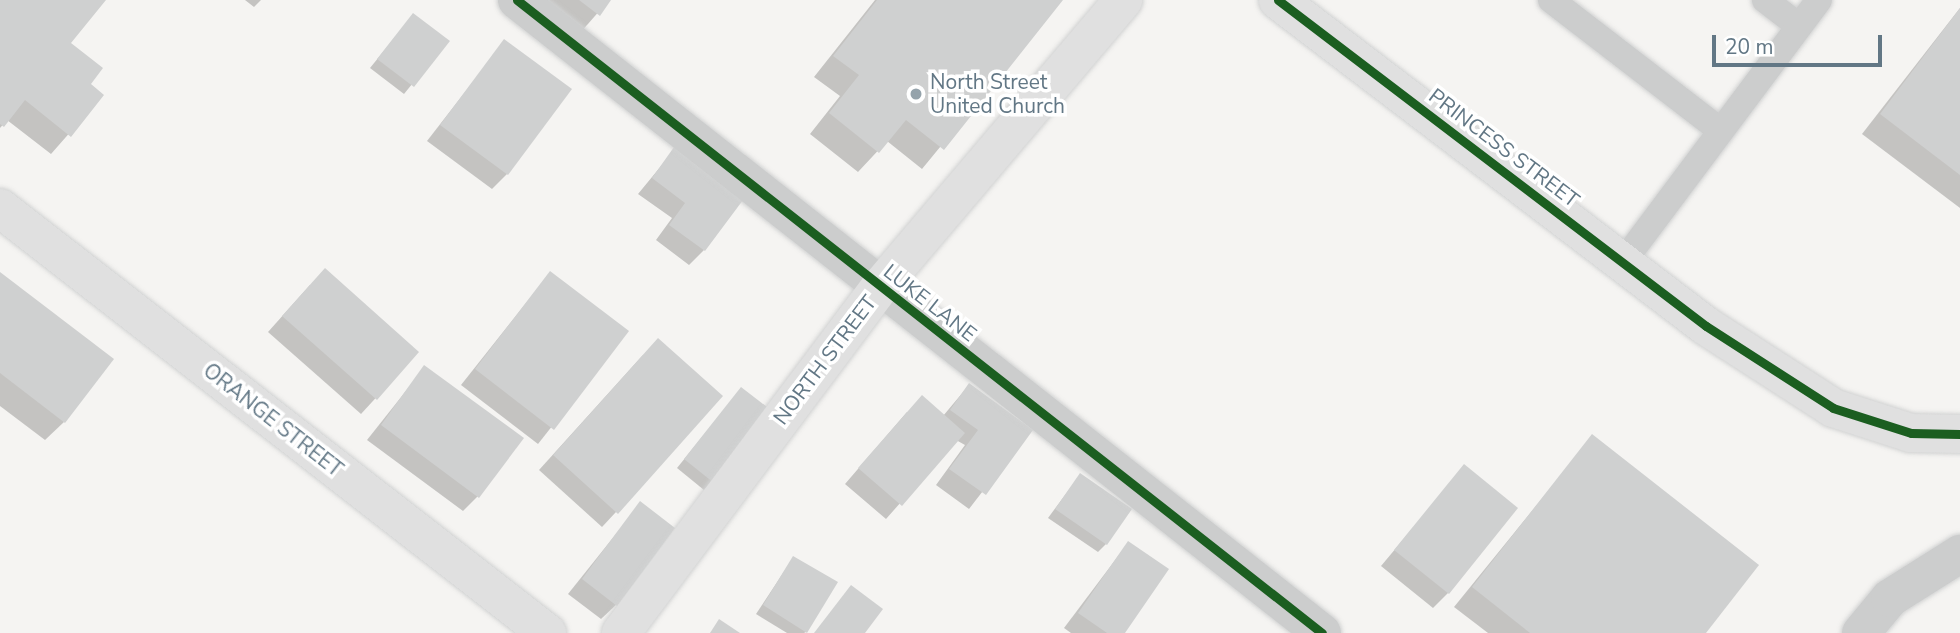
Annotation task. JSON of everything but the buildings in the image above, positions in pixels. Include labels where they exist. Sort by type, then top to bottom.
[{"type":"street","name":"LUKE LANE","points":[[517,0],[1322,633]]},
{"type":"street","name":"NORTH STREET","points":[[621,633],[880,286],[1123,0]]},
{"type":"street","name":"PRINCESS STREET","points":[[1278,0],[1706,326],[1833,408],[1912,433],[1960,434]]},
{"type":"street","name":"ORANGE STREET","points":[[0,208],[547,633]]},
{"type":"street","points":[[1861,633],[1891,598],[1960,554]]},
{"type":"lane","points":[[1550,0],[1720,131]]},
{"type":"lane","points":[[1765,0],[1799,26]]},
{"type":"lane","points":[[1623,262],[1819,0]]},
{"type":"cycle path","points":[[517,0],[1322,633]]},
{"type":"cycle path","points":[[1278,0],[1706,326],[1833,408],[1911,433],[1960,434]]},
{"type":"place","name":"North Street United Church","points":[[916,94]]}]
